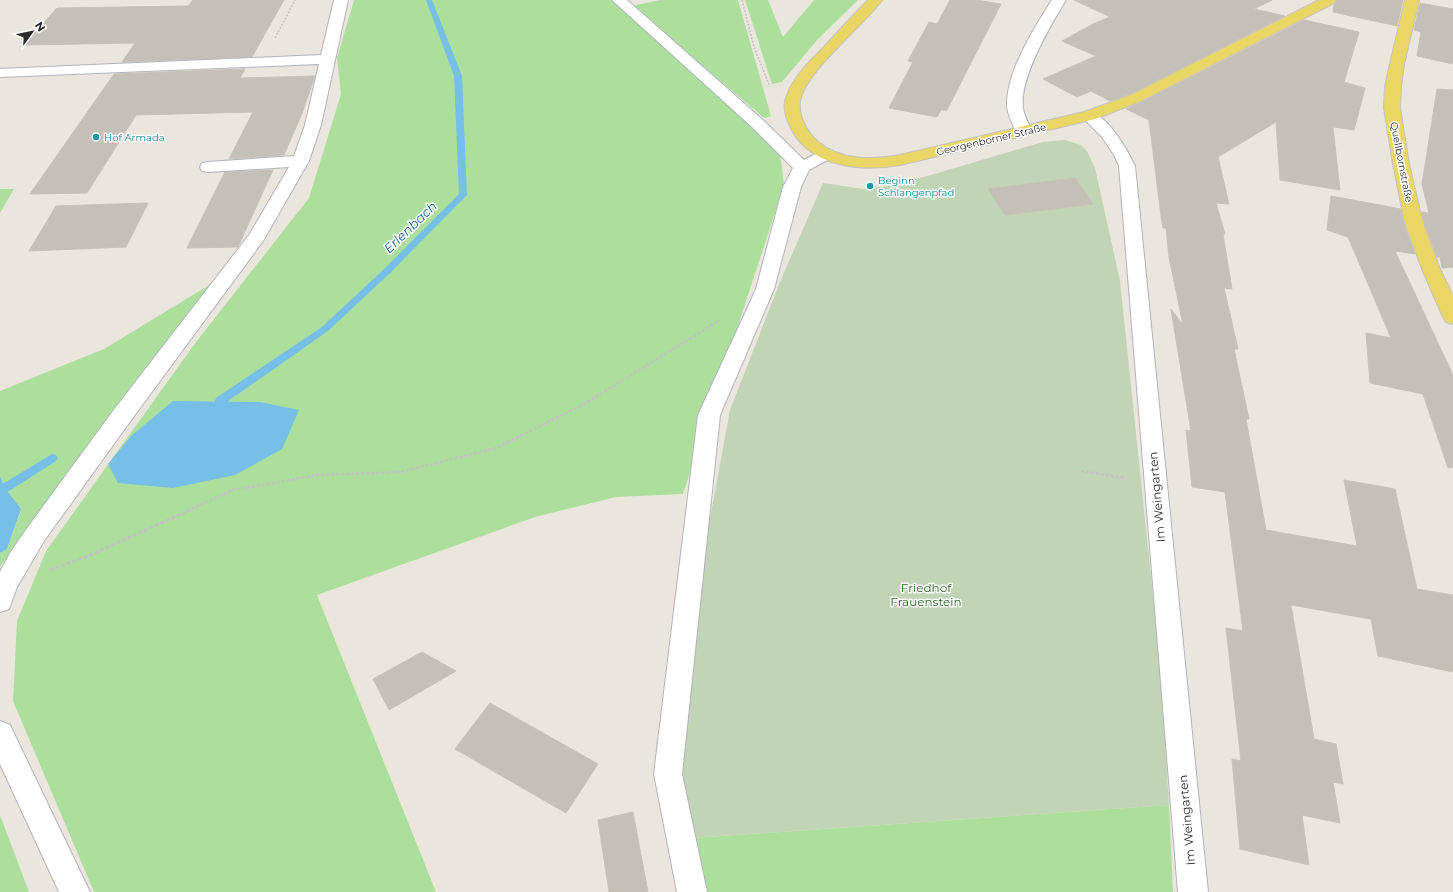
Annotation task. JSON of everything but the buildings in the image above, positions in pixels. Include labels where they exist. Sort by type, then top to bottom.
[{"type":"main road","name":"Georgenborner Straße","points":[[875,0],[808,72],[801,82],[792,102],[793,114],[800,131],[807,139],[827,154],[849,162],[875,164],[888,163],[1089,116],[1136,98],[1329,0]]},
{"type":"main road","name":"Quellbornstraße","points":[[1412,0],[1397,64],[1393,86],[1392,108],[1401,164],[1414,223],[1431,269],[1453,317]]},
{"type":"street","points":[[2,594],[19,560],[36,534],[121,417],[257,237],[301,161],[313,125],[341,0]]},
{"type":"street","points":[[619,0],[758,124],[802,167]]},
{"type":"street","points":[[1024,131],[1015,111],[1019,78],[1048,17],[1059,0]]},
{"type":"street","points":[[0,73],[328,59]]},
{"type":"street","name":"Im Weingarten","points":[[1089,116],[1116,144],[1126,166],[1133,219],[1155,483],[1193,892]]},
{"type":"street","points":[[692,892],[668,774],[709,415],[766,290],[792,187],[802,167],[827,154]]},
{"type":"street","points":[[208,167],[301,161]]},
{"type":"street","points":[[0,734],[75,892]]},
{"type":"path","points":[[263,62],[295,0]]},
{"type":"path","points":[[742,0],[754,46],[770,87]]},
{"type":"path","points":[[2,594],[233,490],[318,475],[400,472],[496,448],[586,403],[701,333],[766,290]]},
{"type":"path","points":[[1081,471],[1155,483]]},
{"type":"green space","points":[[354,0],[611,0],[724,98],[780,153],[784,185],[683,494],[616,497],[535,517],[317,595],[436,892],[94,892],[13,701],[17,621],[46,551],[196,342],[309,198],[341,94],[337,58]]},
{"type":"green space","points":[[660,0],[738,0],[771,116],[764,118],[632,6]]},
{"type":"green space","points":[[745,0],[768,0],[783,37],[814,0],[858,0],[818,39],[782,82],[772,84]]},
{"type":"green space","name":"Friedhof Frauenstein","points":[[1065,140],[1081,145],[1087,151],[1095,168],[1120,281],[1160,662],[1169,805],[692,838],[676,726],[691,622],[730,410],[780,282],[823,183],[864,189],[888,186],[1043,142]]},
{"type":"green space","points":[[0,189],[14,189],[0,213]]},
{"type":"green space","points":[[211,284],[0,567],[0,553],[7,549],[21,510],[5,488],[0,476],[0,391],[104,349]]},
{"type":"green space","points":[[1169,805],[1173,892],[705,892],[692,838]]},
{"type":"green space","points":[[0,815],[29,892],[0,892]]},
{"type":"water","points":[[173,401],[260,402],[299,410],[282,449],[235,475],[173,488],[118,483],[108,464],[131,436]]},
{"type":"water","points":[[0,476],[5,488],[21,509],[7,549],[0,553]]},
{"type":"waterway","name":"Erlenbach","points":[[220,401],[325,329],[386,272],[463,195],[458,76],[429,0]]},
{"type":"waterway","name":"Erlenbach","points":[[5,488],[52,458]]},
{"type":"place","name":"Hof Armada","points":[[96,137]]},
{"type":"place","name":"Beginn Schlangenpfad","points":[[870,186]]}]
